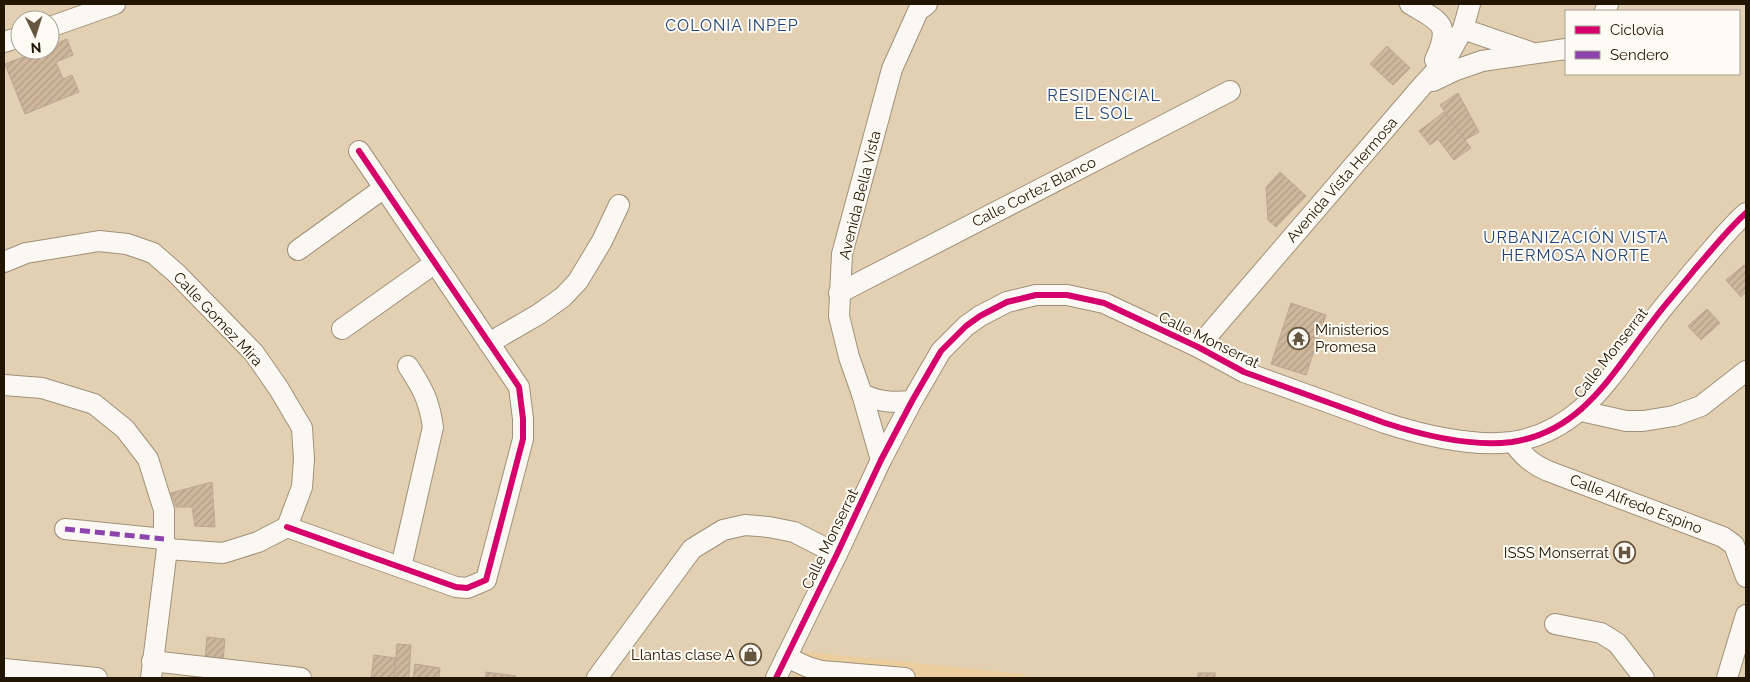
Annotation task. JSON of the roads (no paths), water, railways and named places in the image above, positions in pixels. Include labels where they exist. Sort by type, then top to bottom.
[{"type":"street","points":[[60,23],[115,4]]},
{"type":"street","name":"Avenida Bella Vista","points":[[881,460],[849,356],[839,316],[842,254],[892,69],[918,11],[927,4]]},
{"type":"street","points":[[1410,4],[1437,21],[1442,28],[1444,39],[1422,86]]},
{"type":"street","points":[[1437,21],[1453,18],[1458,14],[1463,4]]},
{"type":"street","name":"Avenida Vista Hermosa","points":[[1198,347],[1446,60],[1463,29],[1470,4]]},
{"type":"street","points":[[1463,29],[1534,54]]},
{"type":"street","points":[[1422,86],[1456,70],[1482,61],[1565,49]]},
{"type":"street","name":"Calle Cortez Blanco","points":[[839,293],[1230,91]]},
{"type":"street","points":[[65,529],[223,553],[258,542],[287,527],[456,587],[467,588],[486,580],[523,439],[523,419],[519,387],[359,151]]},
{"type":"street","points":[[298,250],[384,188]]},
{"type":"street","points":[[489,344],[539,314],[563,297],[578,281],[602,241],[619,205]]},
{"type":"street","name":"Calle Monserrat","points":[[776,678],[838,554],[881,460],[941,351],[966,326],[980,316],[1007,302],[1036,295],[1067,295],[1104,304],[1198,347],[1244,372],[1405,429],[1471,442],[1513,442],[1557,427],[1581,411],[1607,382],[1652,321],[1722,238],[1746,213]]},
{"type":"street","name":"Calle Gomez Mira","points":[[4,262],[26,253],[100,241],[127,244],[153,252],[254,353],[279,389],[302,428],[304,459],[302,487],[287,527]]},
{"type":"street","points":[[342,329],[435,263]]},
{"type":"street","points":[[401,567],[433,427],[430,405],[408,366]]},
{"type":"street","points":[[1581,411],[1626,421],[1643,421],[1674,416],[1701,406],[1746,371]]},
{"type":"street","points":[[4,385],[42,388],[94,404],[125,429],[148,459],[164,510],[166,544],[152,669],[301,678]]},
{"type":"street","points":[[862,394],[872,399],[886,402],[912,401]]},
{"type":"street","name":"Calle Alfredo Espino","points":[[1513,442],[1528,460],[1548,471],[1723,537],[1734,545],[1746,577]]},
{"type":"street","points":[[597,678],[692,549],[723,530],[745,525],[794,532],[838,554]]},
{"type":"street","points":[[1727,678],[1746,616]]},
{"type":"street","points":[[1555,624],[1601,633],[1617,643],[1644,678]]},
{"type":"street","points":[[786,657],[822,671],[905,678]]},
{"type":"street","points":[[14,672],[97,678]]},
{"type":"place","name":"Ministerios Promesa","points":[[1299,339]]},
{"type":"place","name":"ISSS Monserrat","points":[[1625,553]]},
{"type":"place","name":"Llantas clase A","points":[[751,655]]},
{"type":"district","name":"COLONIA INPEP","points":[[732,25]]},
{"type":"district","name":"RESIDENCIAL EL SOL","points":[[1104,104]]},
{"type":"district","name":"URBANIZACIÓN VISTA HERMOSA NORTE","points":[[1576,246]]}]
